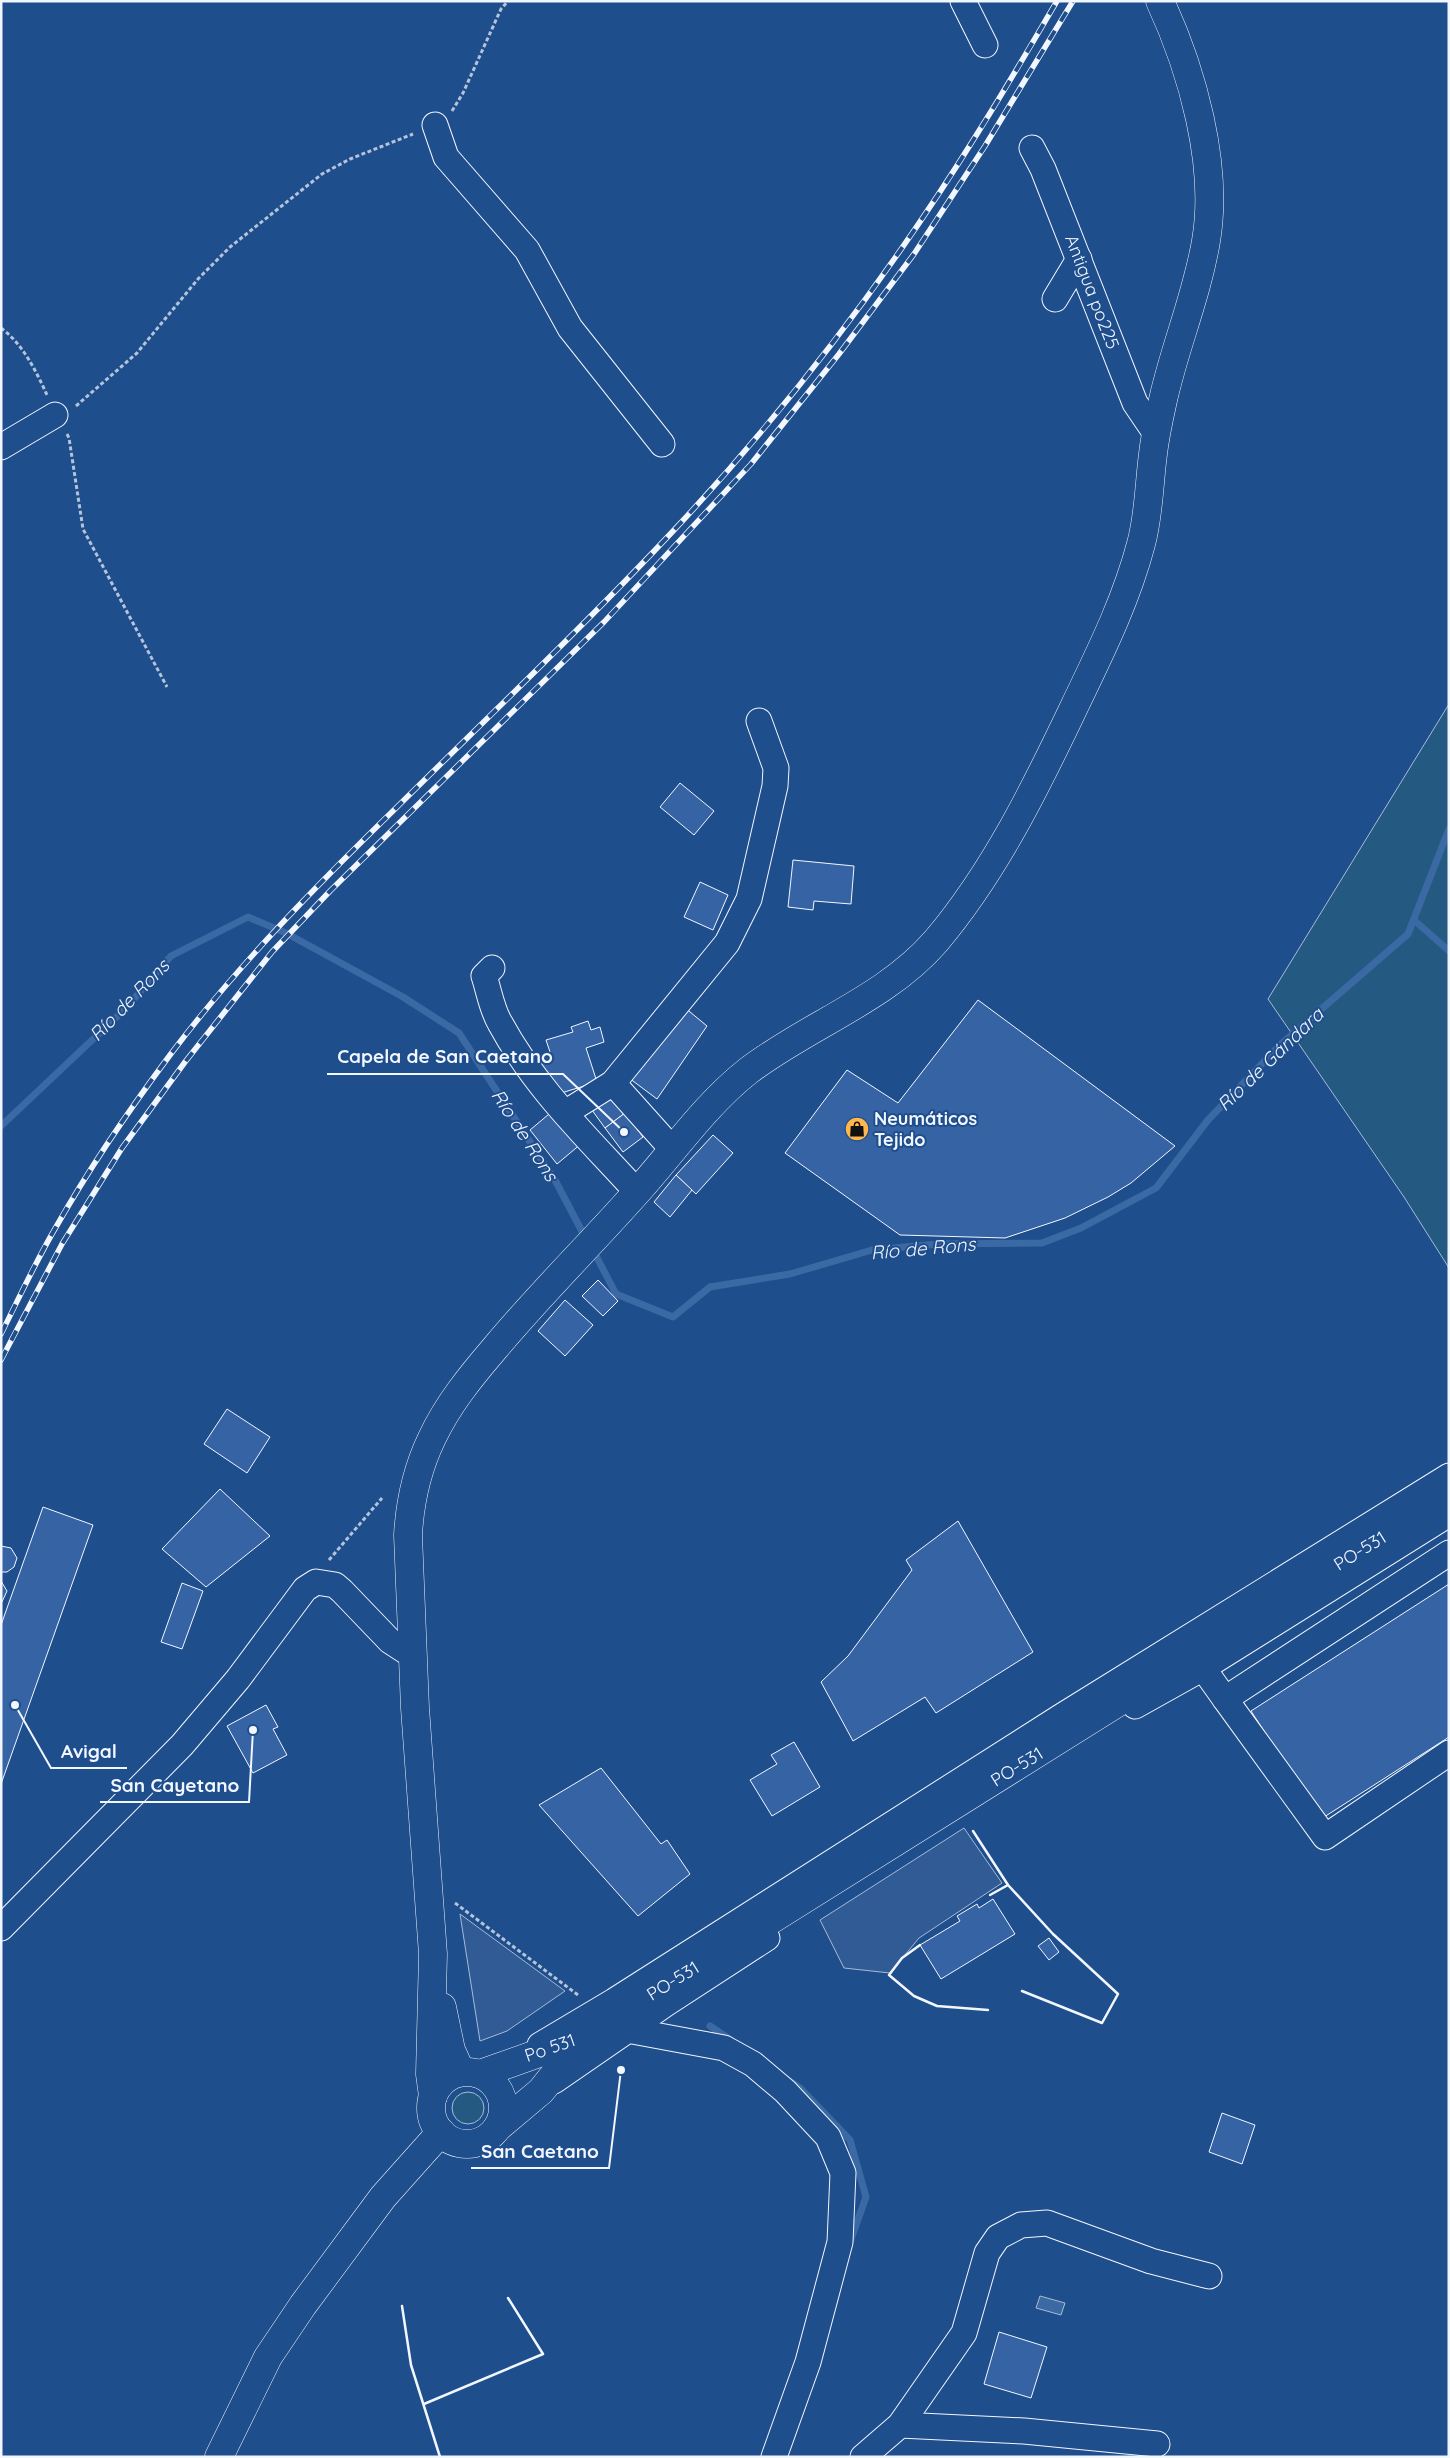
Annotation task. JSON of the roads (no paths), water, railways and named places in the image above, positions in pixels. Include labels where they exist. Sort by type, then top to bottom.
[{"type":"main road","points":[[434,1967],[451,2050],[471,2073],[496,2085],[502,2097],[503,2116],[497,2128],[486,2138],[472,2144],[457,2142],[441,2132],[432,2115],[433,2096],[430,2074],[434,1967],[413,1656],[408,1534],[409,1507],[428,1445],[457,1394],[513,1326],[637,1192],[706,1111],[750,1070],[826,1020],[880,990],[932,946],[973,892],[994,859],[1051,756],[1124,599],[1148,516],[1156,434],[1169,375],[1202,262],[1209,217],[1208,169],[1191,78],[1176,36],[1160,1]]},
{"type":"main road","name":"PO-531","points":[[584,2037],[1447,1515]]},
{"type":"main road","name":"Po 531","points":[[471,2073],[514,2061],[584,2037]]},
{"type":"main road","name":"Po 531","points":[[541,2091],[584,2037]]},
{"type":"main road","points":[[433,2096],[447,2078],[471,2073]]},
{"type":"main road","name":"PO-531","points":[[497,2128],[541,2091]]},
{"type":"main road","points":[[219,2457],[268,2357],[303,2305],[383,2197],[441,2132]]},
{"type":"street","points":[[962,1],[985,45]]},
{"type":"street","points":[[435,126],[446,156],[527,250],[570,328],[662,444]]},
{"type":"street","name":"Antigua po225","points":[[1032,148],[1043,169],[1135,403],[1156,434]]},
{"type":"street","points":[[1055,299],[1079,259]]},
{"type":"street","points":[[1,447],[55,415]]},
{"type":"street","points":[[565,1113],[613,1083],[727,943],[748,899],[775,786],[776,768],[759,721]]},
{"type":"street","points":[[492,968],[484,976],[499,1022],[546,1094],[637,1192]]},
{"type":"street","points":[[613,1083],[673,1150]]},
{"type":"street","name":"PO-531","points":[[514,2061],[598,2010],[1062,1716],[1449,1476]]},
{"type":"street","name":"PO-531","points":[[541,2091],[627,2030],[1101,1724],[1203,1668],[1447,1515]]},
{"type":"street","points":[[1225,1699],[1449,1553]]},
{"type":"street","points":[[1,1928],[182,1745],[238,1679],[306,1590],[316,1582],[335,1585],[390,1640],[413,1656]]},
{"type":"street","points":[[1203,1668],[1325,1837],[1449,1753]]},
{"type":"street","points":[[627,2030],[724,2048],[753,2064],[785,2091],[828,2137],[843,2173],[840,2242],[808,2362],[774,2457]]},
{"type":"street","points":[[863,2457],[900,2425],[964,2333],[987,2252],[998,2237],[1021,2225],[1047,2223],[1151,2261],[1209,2276]]},
{"type":"street","points":[[900,2425],[1024,2431],[1157,2444]]},
{"type":"waterway","name":"Río de Gándara","points":[[593,1250],[616,1294],[673,1317],[710,1287],[790,1274],[872,1250],[938,1244],[1042,1243],[1081,1228],[1156,1188],[1208,1120],[1280,1045],[1408,934],[1449,829]]},
{"type":"waterway","name":"Río de Rons","points":[[1,1126],[126,1008],[171,956],[248,917],[286,933],[403,997],[459,1033],[556,1182],[586,1239]]},
{"type":"waterway","points":[[1414,920],[1449,951]]},
{"type":"waterway","points":[[710,2026],[731,2040]]},
{"type":"waterway","points":[[791,2082],[800,2088],[850,2140],[866,2197],[850,2242]]},
{"type":"railway","points":[[1,1334],[42,1253],[82,1183],[110,1139],[196,1022],[278,927],[366,837],[607,600],[675,529],[758,436],[836,339],[909,238],[1018,68],[1057,1]]},
{"type":"railway","points":[[1,1360],[62,1244],[122,1148],[185,1062],[272,952],[331,890],[604,622],[751,464],[839,354],[914,254],[985,146],[1073,1]]},
{"type":"place","name":"Neumáticos Tejido","points":[[857,1129]]},
{"type":"place","name":"Capela de San Caetano","points":[[624,1132]]},
{"type":"place","name":"Avigal","points":[[15,1705]]},
{"type":"place","name":"San Cayetano","points":[[253,1730]]},
{"type":"place","name":"San Caetano","points":[[621,2070]]}]
